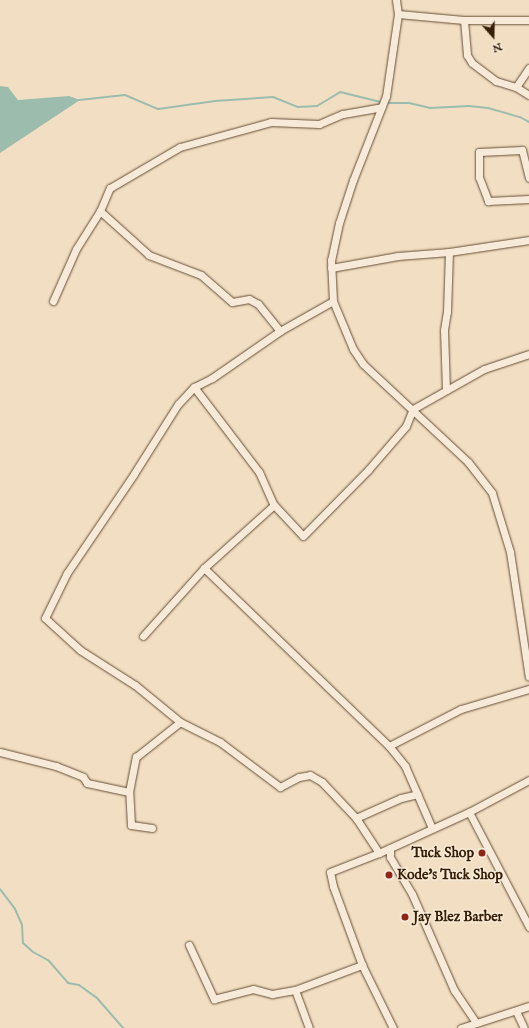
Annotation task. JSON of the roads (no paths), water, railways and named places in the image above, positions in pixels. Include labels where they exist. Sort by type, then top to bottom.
[{"type":"street","points":[[396,0],[398,14],[386,96],[380,107],[339,223],[331,268],[333,301],[353,349],[364,364],[468,462],[492,493],[510,552],[529,677]]},
{"type":"street","points":[[398,14],[464,20],[529,20]]},
{"type":"street","points":[[464,20],[467,55],[472,63],[496,80],[516,87],[529,95]]},
{"type":"street","points":[[516,87],[529,68]]},
{"type":"street","points":[[53,301],[76,249],[100,211],[110,188],[180,147],[271,122],[319,124],[343,114],[380,107]]},
{"type":"street","points":[[529,178],[522,150],[479,152],[479,177],[488,201],[529,199]]},
{"type":"street","points":[[100,211],[149,255],[201,275],[232,302],[249,299],[258,304],[280,332]]},
{"type":"street","points":[[331,268],[398,256],[449,252],[529,240]]},
{"type":"street","points":[[446,390],[444,330],[447,312],[449,252]]},
{"type":"street","points":[[333,301],[280,332],[212,378],[194,387],[178,404],[134,474],[67,573],[45,618],[80,650],[135,685],[180,722],[220,742],[280,787],[300,777],[310,775],[322,782],[356,818],[378,853]]},
{"type":"street","points":[[194,387],[259,472],[274,505],[303,536],[368,470],[406,426],[413,409],[484,369],[529,354]]},
{"type":"street","points":[[143,636],[204,568],[274,505]]},
{"type":"street","points":[[204,568],[389,746],[405,766],[432,828]]},
{"type":"street","points":[[389,746],[461,709],[529,689]]},
{"type":"street","points":[[152,828],[131,825],[130,792],[136,757],[180,722]]},
{"type":"street","points":[[0,752],[56,766],[83,777],[87,783],[130,792]]},
{"type":"street","points":[[394,1028],[362,966],[333,886],[330,872],[390,848],[469,812],[529,780]]},
{"type":"street","points":[[356,818],[401,798],[418,794]]},
{"type":"street","points":[[469,812],[529,927]]},
{"type":"street","points":[[390,848],[390,857],[412,894],[454,990],[476,1023]]},
{"type":"street","points":[[189,945],[214,999],[254,989],[272,994],[295,990],[362,966]]},
{"type":"street","points":[[295,990],[309,1028]]},
{"type":"street","points":[[461,1028],[529,1006]]},
{"type":"street","points":[[516,1011],[524,1028]]},
{"type":"waterway","points":[[79,100],[125,95],[158,109],[215,101],[273,97],[298,107],[317,106],[340,92],[381,102]]},
{"type":"waterway","points":[[386,103],[409,103],[430,108],[469,106],[488,108],[520,117],[529,122]]},
{"type":"waterway","points":[[0,889],[15,909],[22,925],[23,943],[33,952],[49,961],[68,983],[79,985],[97,998],[123,1028]]},
{"type":"place","name":"Tuck Shop","points":[[482,853]]},
{"type":"place","name":"Kode's Tuck Shop","points":[[389,875]]},
{"type":"place","name":"Jay Blez Barber","points":[[405,917]]}]
